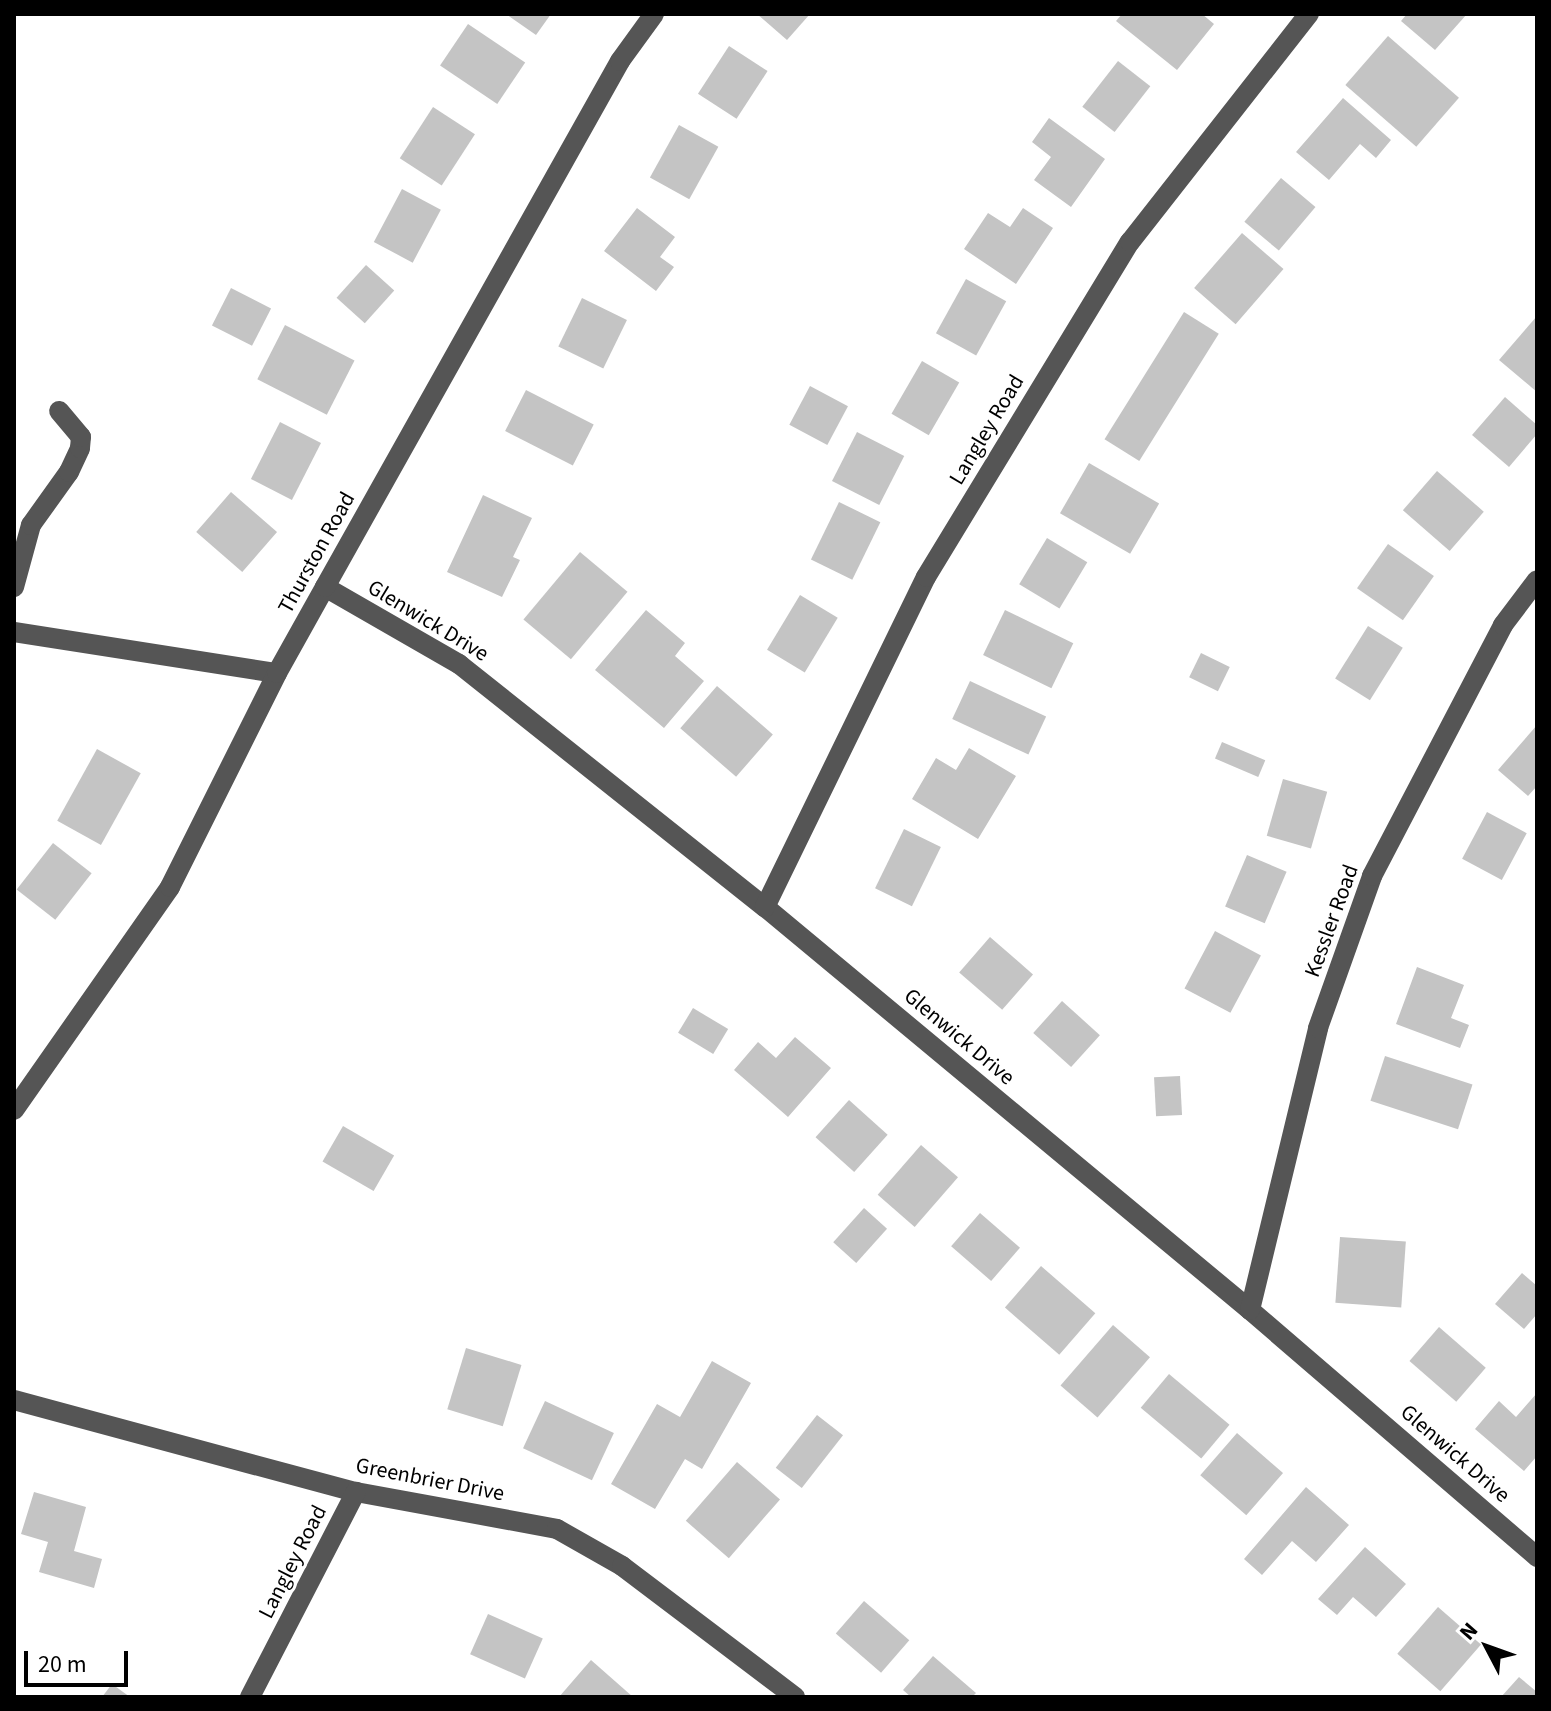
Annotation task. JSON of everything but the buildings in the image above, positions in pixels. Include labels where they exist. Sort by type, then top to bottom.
[{"type":"street","name":"Thurston Road","points":[[14,1110],[170,887],[277,673],[620,61],[654,14]]},
{"type":"street","name":"Langley Road","points":[[765,907],[942,550],[1130,242],[1309,14]]},
{"type":"street","points":[[14,587],[31,525],[69,472],[80,448],[81,437],[59,411]]},
{"type":"street","name":"Kessler Road","points":[[1250,1310],[1318,1028],[1372,876],[1503,625],[1537,580]]},
{"type":"street","name":"Glenwick Drive","points":[[325,587],[459,664],[765,907],[1250,1310],[1537,1557]]},
{"type":"street","points":[[14,632],[277,673]]},
{"type":"street","name":"Greenbrier Drive","points":[[14,1400],[356,1492],[557,1529],[622,1566],[795,1697]]},
{"type":"street","name":"Langley Road","points":[[250,1697],[356,1492]]}]
